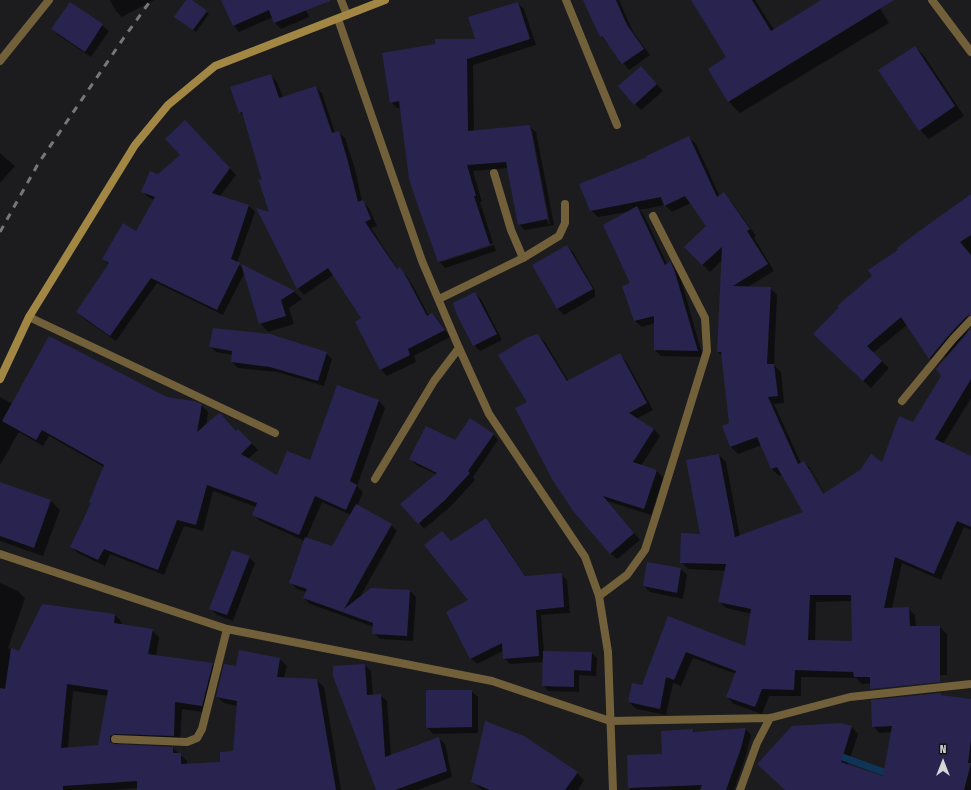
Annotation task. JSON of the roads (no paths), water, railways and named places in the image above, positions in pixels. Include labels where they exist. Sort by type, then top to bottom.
[{"type":"street","points":[[0,62],[48,0]]},
{"type":"street","points":[[341,0],[347,15]]},
{"type":"street","points":[[0,379],[29,317],[135,146],[168,105],[215,66],[385,0]]},
{"type":"street","points":[[566,0],[617,125]]},
{"type":"street","points":[[932,0],[971,52]]},
{"type":"street","points":[[338,19],[422,261],[459,348],[489,414],[585,557],[600,596],[608,652],[613,790]]},
{"type":"street","points":[[494,173],[511,230],[523,258]]},
{"type":"street","points":[[439,299],[523,258],[558,236],[565,223],[565,204]]},
{"type":"street","points":[[600,596],[626,575],[645,550],[707,351],[705,318],[653,216]]},
{"type":"street","points":[[29,317],[275,433]]},
{"type":"street","points":[[902,401],[953,339],[971,320]]},
{"type":"street","points":[[375,479],[434,381],[459,348]]},
{"type":"street","points":[[0,554],[227,629],[492,681],[610,721],[770,718],[850,697],[971,684]]},
{"type":"street","points":[[115,739],[187,742],[197,738],[202,729],[227,629]]},
{"type":"street","points":[[740,790],[757,743],[770,718]]},
{"type":"waterway","points":[[834,754],[892,775]]},
{"type":"railway","points":[[0,232],[38,164],[151,0]]}]
